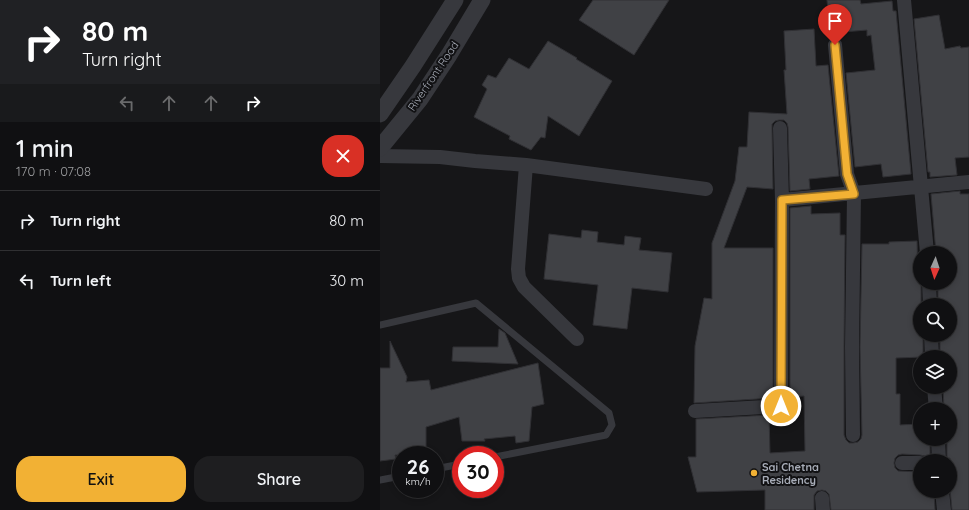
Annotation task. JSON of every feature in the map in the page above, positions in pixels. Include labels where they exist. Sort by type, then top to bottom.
[{"type":"street","name":"Riverfront Road","points":[[380,114],[414,66],[455,0]]},
{"type":"street","name":"Riverfront Road","points":[[380,148],[420,99],[449,55],[482,0]]},
{"type":"street","points":[[904,0],[926,246]]},
{"type":"street","points":[[835,45],[847,174],[854,194],[852,347],[853,435]]},
{"type":"street","points":[[694,411],[781,406],[782,200],[780,128]]},
{"type":"street","points":[[380,156],[440,156],[475,161],[526,164],[706,189]]},
{"type":"street","points":[[526,164],[518,269],[519,278],[524,287],[577,339]]},
{"type":"street","points":[[782,200],[969,182]]},
{"type":"street","points":[[902,463],[913,463]]},
{"type":"street","points":[[943,498],[944,510]]},
{"type":"lane","points":[[380,324],[476,303],[609,413],[612,425],[606,435],[504,455]]},
{"type":"lane","points":[[380,480],[392,478]]},
{"type":"building","points":[[593,0],[669,0],[634,55],[579,20]]},
{"type":"building","points":[[827,0],[860,0],[861,4],[892,1],[893,11],[896,11],[911,174],[883,177],[881,164],[855,167],[846,73],[875,70],[871,35],[867,36],[867,30],[830,33]]},
{"type":"building","points":[[939,15],[945,49],[960,46],[961,48],[969,47],[969,157],[955,158],[957,175],[930,177],[930,172],[928,172],[914,19]]},
{"type":"building","points":[[814,29],[816,66],[828,65],[839,176],[809,179],[810,189],[790,191],[788,127],[784,120],[775,121],[772,124],[773,189],[747,187],[724,248],[773,248],[773,398],[694,403],[695,346],[704,298],[712,299],[712,243],[735,181],[739,147],[747,147],[749,112],[787,114],[784,70],[786,70],[784,31]]},
{"type":"building","points":[[548,41],[612,81],[579,136],[548,116],[545,138],[541,137],[531,150],[509,139],[510,136],[474,117],[487,89],[482,85],[488,75],[496,78],[509,58],[529,69]]},
{"type":"building","points":[[960,191],[960,194],[969,194],[969,510],[952,510],[951,498],[957,498],[957,454],[947,454],[947,446],[957,446],[957,402],[944,402],[943,394],[957,394],[957,350],[940,350],[940,342],[957,342],[957,298],[938,298],[938,290],[957,290],[957,246],[935,246],[931,194]]},
{"type":"building","points":[[811,206],[811,214],[840,213],[840,235],[845,235],[844,435],[849,443],[858,442],[862,435],[860,347],[862,244],[889,244],[889,242],[917,241],[917,246],[913,246],[913,290],[921,290],[921,298],[913,298],[913,342],[923,342],[923,350],[913,350],[913,357],[896,358],[896,394],[900,394],[900,425],[913,424],[913,446],[930,446],[930,454],[898,455],[895,458],[894,463],[895,468],[898,471],[913,472],[913,498],[934,498],[935,510],[831,510],[829,494],[822,490],[817,491],[814,495],[814,510],[765,510],[765,490],[697,492],[688,457],[696,457],[696,419],[769,415],[770,453],[805,451],[804,396],[790,397],[790,208]]},
{"type":"building","points":[[582,230],[598,232],[597,242],[624,245],[625,236],[641,238],[639,250],[672,253],[668,292],[632,288],[627,329],[593,325],[598,285],[544,279],[549,234],[581,238]]},
{"type":"building","points":[[499,329],[505,333],[518,364],[452,361],[453,347],[498,347]]},
{"type":"building","points":[[390,341],[407,377],[406,382],[429,380],[431,390],[538,363],[544,404],[532,407],[529,441],[516,443],[515,436],[484,439],[485,441],[462,441],[459,417],[426,427],[426,446],[392,446],[392,460],[380,461],[380,368],[390,368]]},
{"type":"place","name":"Sai Chetna Residency","points":[[754,473]]},
{"type":"route","points":[[781,406],[782,200],[854,194],[847,174],[835,45]]}]
